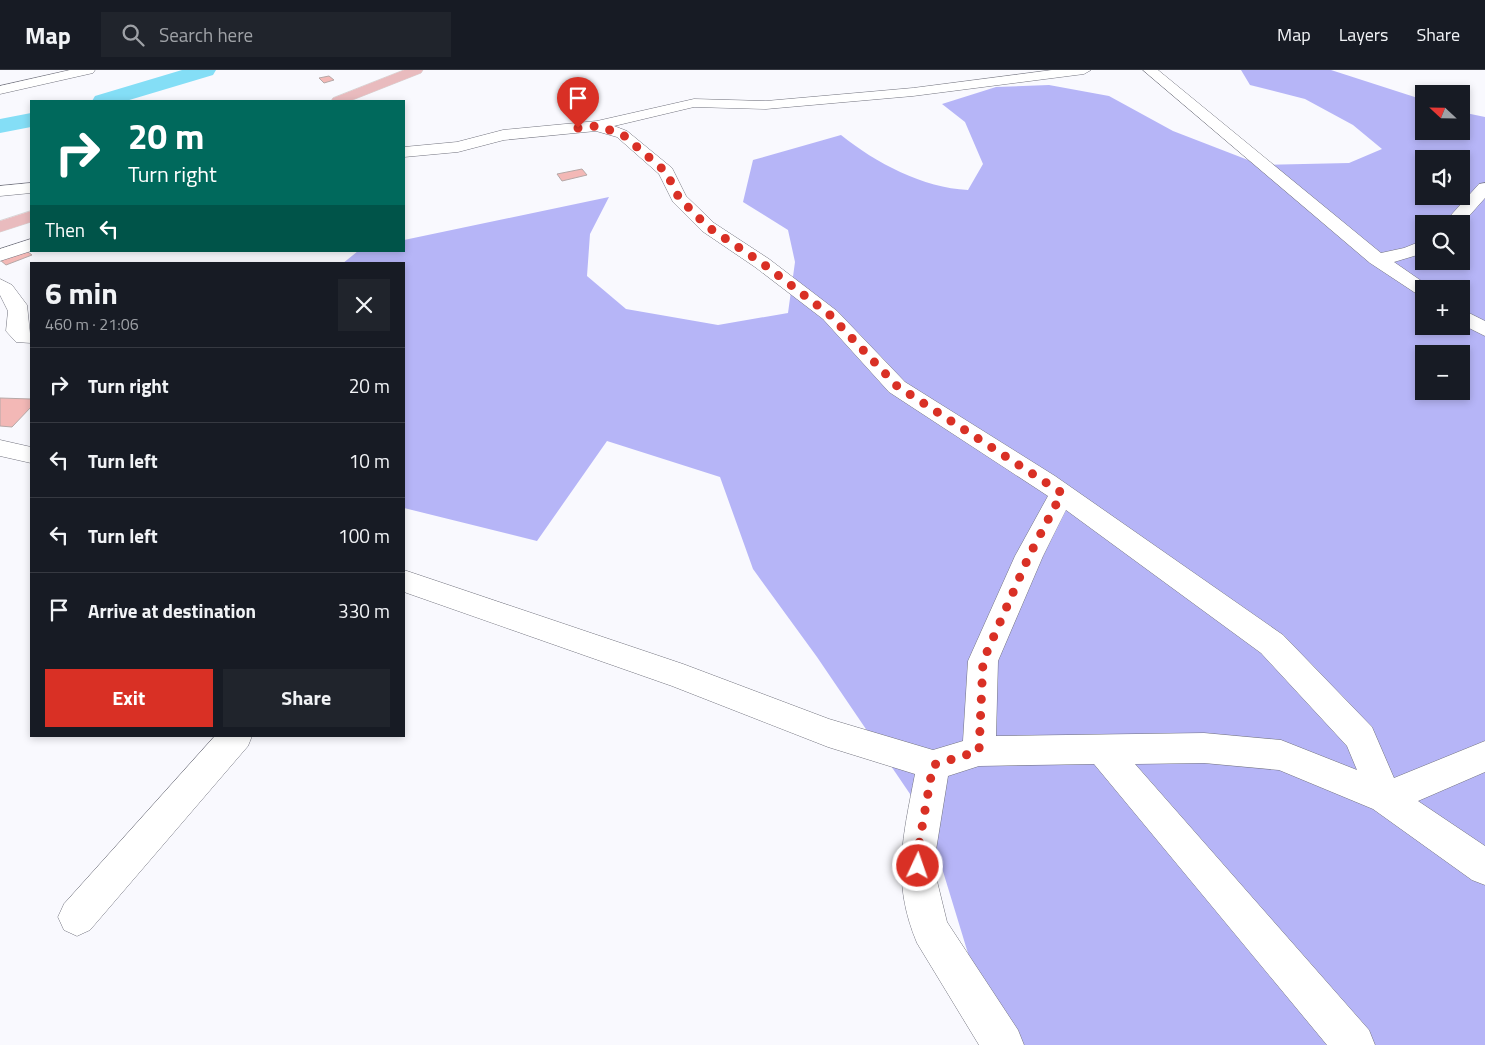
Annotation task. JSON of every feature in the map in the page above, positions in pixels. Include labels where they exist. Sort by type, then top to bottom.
[{"type":"main road","points":[[341,100],[416,70]]},
{"type":"main road","points":[[0,228],[30,216]]},
{"type":"street","points":[[0,90],[88,70]]},
{"type":"street","points":[[405,152],[458,147],[503,135],[597,126],[694,103],[766,105],[913,92],[1084,70]]},
{"type":"street","points":[[1150,70],[1377,259],[1415,284]]},
{"type":"street","points":[[597,126],[622,134],[666,172],[679,198],[708,227],[762,263],[830,315],[897,386],[1062,493],[1272,644],[1360,737],[1385,798]]},
{"type":"street","points":[[0,191],[30,188]]},
{"type":"street","points":[[1460,215],[1485,188]]},
{"type":"street","points":[[0,255],[30,245]]},
{"type":"street","points":[[1377,259],[1415,250]]},
{"type":"street","points":[[0,284],[12,294],[21,319],[18,331],[24,337],[30,337]]},
{"type":"street","points":[[1470,321],[1485,330]]},
{"type":"street","points":[[0,448],[30,455]]},
{"type":"street","points":[[979,751],[983,661],[1029,556],[1062,493]]},
{"type":"street","points":[[405,581],[684,677],[828,734],[933,765],[979,751],[1103,751],[1204,748],[1281,755],[1385,798],[1485,867]]},
{"type":"street","points":[[77,917],[235,737]]},
{"type":"street","points":[[1103,751],[1354,1045]]},
{"type":"street","points":[[1385,798],[1485,756]]},
{"type":"street","points":[[933,765],[918,850],[919,881],[930,930],[1003,1045]]},
{"type":"shaded area","points":[[1241,70],[1331,70],[1415,97],[1415,140],[1470,140],[1470,114],[1485,117],[1485,1045],[996,1045],[927,819],[817,657],[753,569],[720,477],[607,441],[537,541],[405,508],[405,262],[344,262],[357,252],[405,252],[405,240],[609,197],[590,234],[587,276],[626,309],[718,325],[788,313],[795,262],[788,230],[743,202],[753,160],[841,135],[869,155],[917,179],[951,188],[968,190],[983,164],[965,122],[942,104],[996,87],[1049,85],[1109,96],[1173,131],[1261,165],[1349,163],[1382,149],[1353,125],[1305,99],[1250,85]]},
{"type":"building","points":[[329,76],[334,80],[324,83],[319,78]]},
{"type":"building","points":[[582,169],[587,175],[562,181],[557,174]]},
{"type":"building","points":[[24,249],[32,255],[6,265],[0,260],[0,258]]},
{"type":"building","points":[[0,398],[30,399],[30,408],[12,427],[0,426]]},
{"type":"waterway","points":[[106,100],[205,70]]},
{"type":"waterway","points":[[0,126],[30,120]]},
{"type":"route","points":[[578,128],[597,126],[622,134],[666,172],[679,198],[708,227],[762,263],[830,315],[897,386],[1062,493],[1029,556],[983,661],[979,751],[933,765],[918,850],[918,866]]}]
